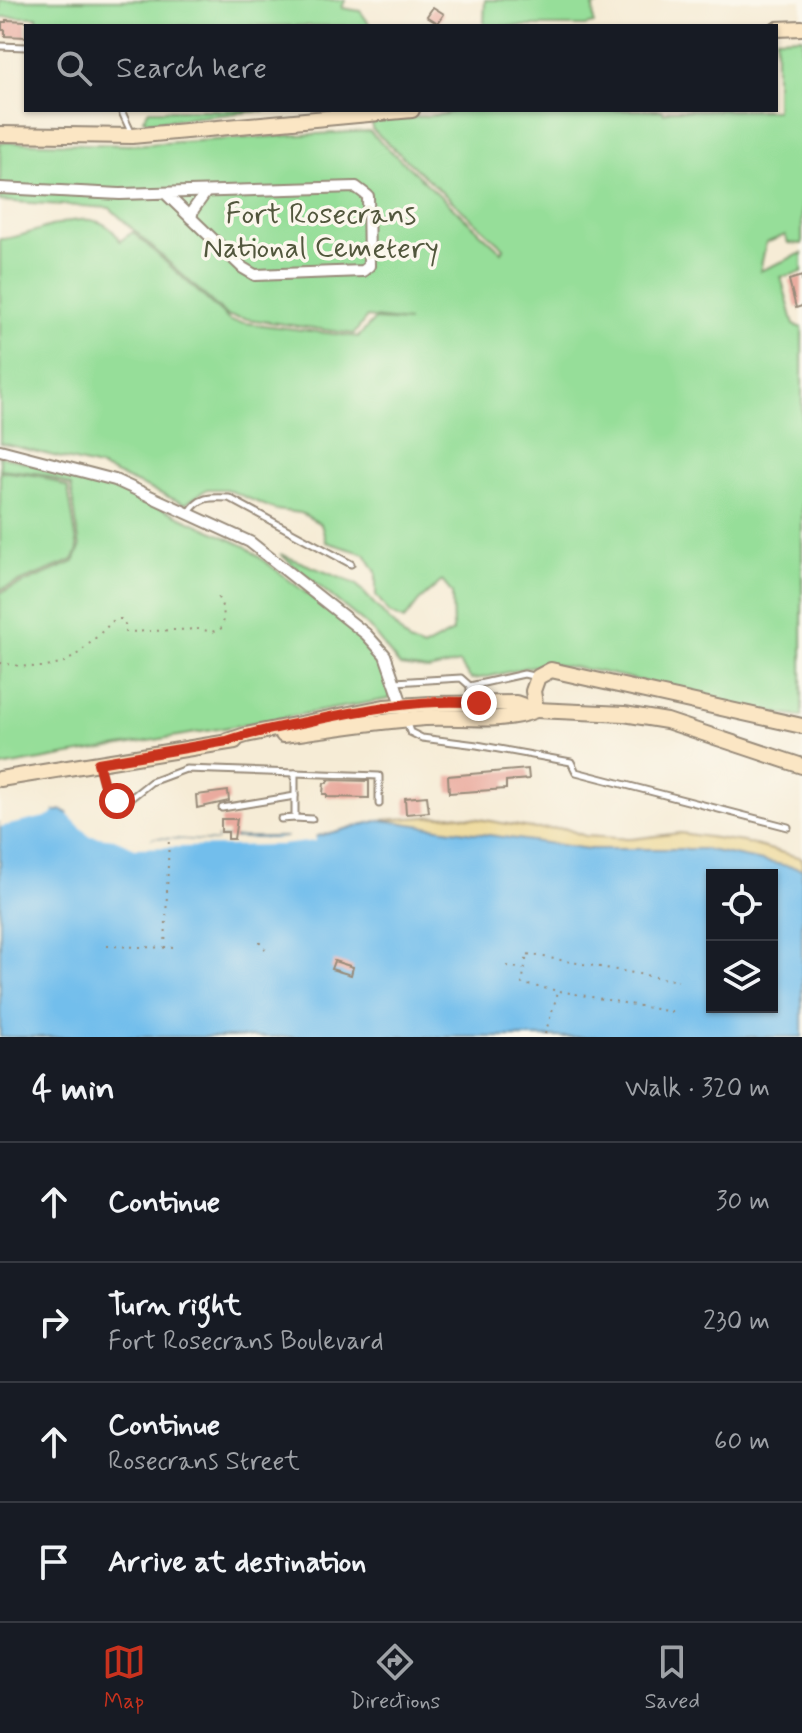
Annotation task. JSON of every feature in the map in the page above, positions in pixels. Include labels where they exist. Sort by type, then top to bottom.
[{"type":"street","points":[[778,29],[802,28]]},
{"type":"street","points":[[0,134],[132,136],[390,112]]},
{"type":"street","points":[[0,188],[120,194],[356,187],[368,196],[369,266],[363,271],[255,275],[243,268],[165,193]]},
{"type":"street","points":[[193,219],[193,210],[206,192]]},
{"type":"street","points":[[0,450],[115,480],[250,542],[366,634],[385,655],[404,713]]},
{"type":"street","points":[[536,710],[533,691],[538,677],[551,670],[802,726]]},
{"type":"street","points":[[0,779],[470,703],[516,703],[536,710],[624,714],[667,721],[802,766]]},
{"type":"street","points":[[404,713],[518,718],[536,710]]},
{"type":"lane","points":[[0,46],[24,47]]},
{"type":"lane","points":[[122,112],[132,136]]},
{"type":"lane","points":[[189,514],[195,503],[208,497],[229,498],[351,564]]},
{"type":"lane","points":[[470,686],[524,674],[538,677]]},
{"type":"lane","points":[[395,682],[461,678],[470,686],[470,703]]},
{"type":"lane","points":[[404,713],[410,732],[422,738],[571,762],[576,772],[788,827]]},
{"type":"lane","points":[[98,763],[105,789],[117,801],[131,798],[151,782],[186,769],[379,776],[379,804]]},
{"type":"lane","points":[[295,773],[295,818]]},
{"type":"lane","points":[[222,808],[295,796]]},
{"type":"lane","points":[[281,819],[312,819]]},
{"type":"path","points":[[0,663],[36,669],[56,666],[74,658],[115,619],[121,619],[127,627],[126,632],[200,629],[212,632],[222,628],[224,619],[221,602],[215,593]]},
{"type":"path","points":[[165,948],[169,837]]},
{"type":"path","points":[[259,942],[268,952]]},
{"type":"path","points":[[107,946],[176,948]]},
{"type":"path","points":[[672,1012],[522,984],[524,969],[527,954],[678,981]]},
{"type":"path","points":[[507,966],[524,969]]},
{"type":"path","points":[[545,1034],[558,991]]},
{"type":"green space","points":[[0,0],[345,0],[342,8],[360,11],[370,24],[38,24],[37,17],[0,17]]},
{"type":"green space","points":[[485,0],[610,0],[593,7],[594,24],[484,24]]},
{"type":"green space","name":"Fort Rosecrans National Cemetery","points":[[802,37],[802,244],[788,243],[785,235],[766,243],[760,271],[802,253],[802,272],[781,277],[794,325],[802,328],[802,717],[740,706],[587,669],[556,665],[535,666],[471,679],[459,663],[428,670],[400,666],[370,628],[280,554],[356,584],[409,642],[423,648],[453,632],[452,593],[442,581],[419,601],[404,620],[389,613],[376,595],[376,572],[365,554],[326,542],[321,524],[301,513],[276,510],[226,489],[207,489],[185,504],[99,467],[0,443],[0,239],[64,222],[96,221],[109,228],[120,241],[133,232],[230,321],[358,337],[374,320],[408,322],[367,317],[354,334],[227,316],[110,208],[0,201],[0,142],[129,145],[369,131],[502,252],[504,248],[372,129],[372,122],[451,112],[778,112],[778,38]]},
{"type":"green space","points":[[148,112],[249,112],[150,122],[143,119]]},
{"type":"green space","points":[[0,456],[83,476],[120,489],[245,546],[353,629],[372,648],[382,662],[393,694],[389,699],[0,767],[0,593],[74,562],[80,548],[71,486],[43,474],[0,469]]},
{"type":"green space","points":[[0,471],[42,476],[68,488],[78,550],[73,560],[0,590]]},
{"type":"sand","points":[[455,815],[536,829],[564,828],[585,836],[632,839],[680,833],[743,842],[802,858],[802,900],[778,880],[778,869],[706,869],[706,874],[381,820]]},
{"type":"water","points":[[63,810],[92,832],[142,843],[155,838],[217,842],[217,838],[314,837],[381,820],[589,849],[704,849],[802,869],[802,1037],[0,1037],[0,822]]},
{"type":"pier","points":[[49,809],[55,812],[50,816],[0,827],[0,818]]},
{"type":"pier","points":[[70,811],[92,829],[141,840],[217,842],[217,838],[271,839],[315,833],[316,841],[282,845],[135,848],[114,839],[89,836],[68,815]]},
{"type":"building","points":[[433,7],[444,14],[438,23],[427,16]]},
{"type":"building","points":[[26,21],[24,37],[5,36],[2,22]]},
{"type":"building","points":[[802,276],[802,306],[796,308],[789,280]]},
{"type":"building","points":[[528,769],[529,779],[506,781],[506,789],[449,793],[448,776]]},
{"type":"building","points":[[328,780],[369,781],[369,798],[327,797],[323,794],[324,783]]},
{"type":"building","points":[[228,791],[229,801],[197,808],[196,795]]},
{"type":"building","points":[[427,796],[429,812],[406,814],[405,798]]},
{"type":"building","points":[[221,819],[237,819],[234,839],[228,839],[228,832],[221,832]]},
{"type":"building","points":[[334,961],[353,967],[351,975],[331,969]]},
{"type":"route","points":[[117,801],[105,789],[98,763],[227,741],[351,712],[384,707],[479,703]]}]
